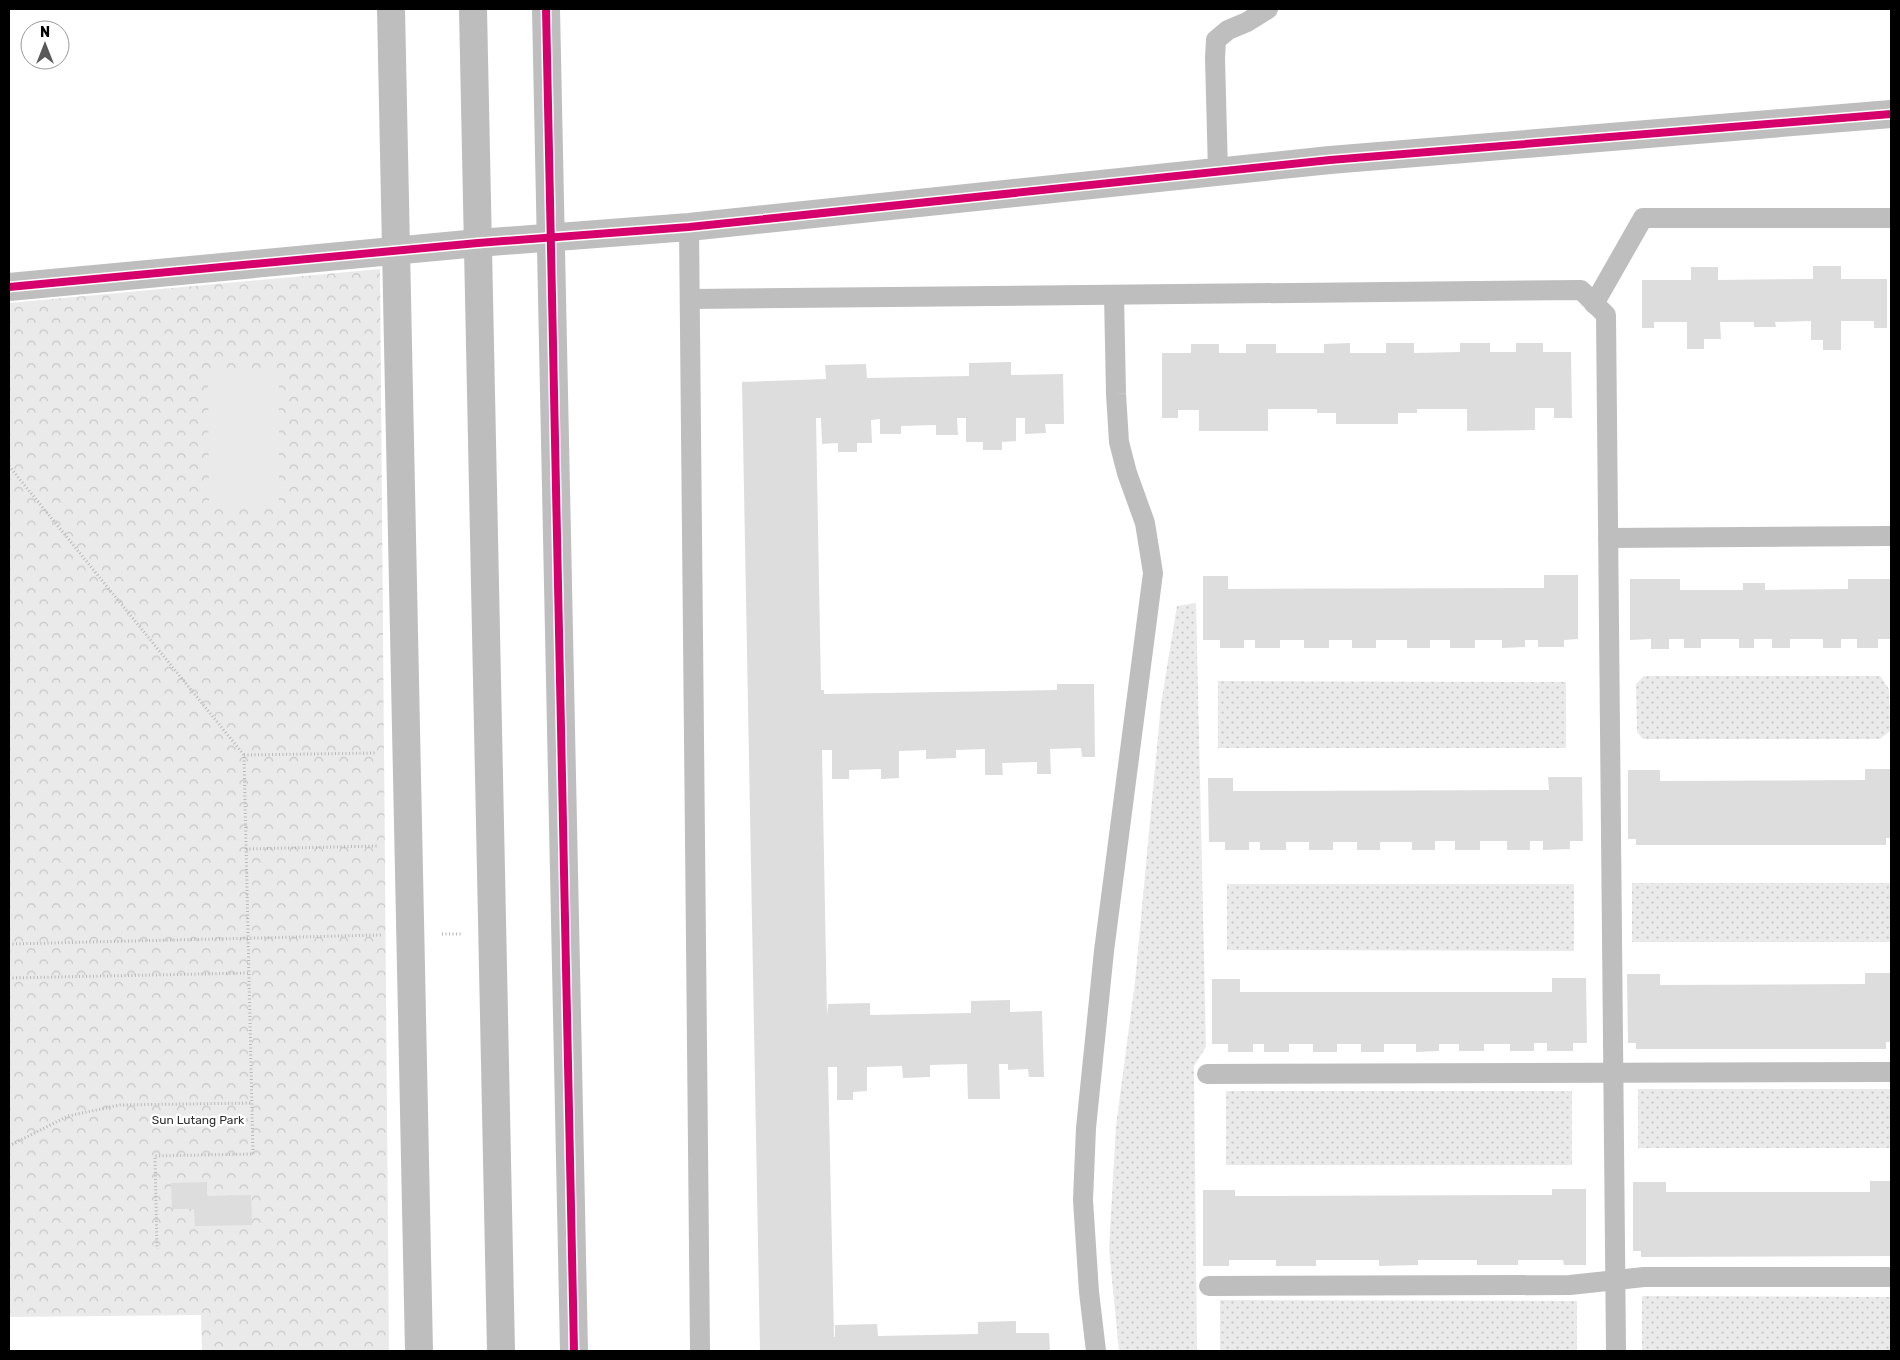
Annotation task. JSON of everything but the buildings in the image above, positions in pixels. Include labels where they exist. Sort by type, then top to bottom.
[{"type":"main road","points":[[457,9],[470,244],[501,1351]]},
{"type":"main road","points":[[473,9],[470,244],[476,934],[484,1351]]},
{"type":"street","points":[[391,9],[419,1351]]},
{"type":"street","points":[[546,9],[574,1351]]},
{"type":"street","points":[[9,287],[470,244],[689,227],[1330,160],[1891,114]]},
{"type":"lane","points":[[1218,172],[1216,40],[1228,30],[1247,22],[1268,9]]},
{"type":"lane","points":[[1594,304],[1644,218],[1891,218]]},
{"type":"lane","points":[[689,227],[700,1351]]},
{"type":"lane","points":[[690,299],[1581,290],[1606,315],[1616,1351]]},
{"type":"lane","points":[[1096,1351],[1089,1292],[1083,1200],[1086,1128],[1104,951],[1153,573],[1144,523],[1119,442],[1114,294]]},
{"type":"lane","points":[[1608,538],[1891,536]]},
{"type":"lane","points":[[1207,1074],[1891,1072]]},
{"type":"lane","points":[[1210,1286],[1570,1285],[1644,1277],[1891,1276]]},
{"type":"path","points":[[9,466],[244,755],[253,1154],[155,1156],[157,1249]]},
{"type":"path","points":[[244,755],[406,752]]},
{"type":"path","points":[[246,849],[408,846]]},
{"type":"path","points":[[9,944],[476,934]]},
{"type":"path","points":[[9,978],[249,973]]},
{"type":"path","points":[[9,1146],[68,1116],[120,1105],[252,1102]]},
{"type":"green space","name":"Sun Lutang Park","points":[[380,269],[389,1351],[202,1351],[201,1315],[9,1317],[9,303]]},
{"type":"green space","points":[[208,369],[279,369],[279,504],[209,505]]},
{"type":"green space","points":[[1196,603],[1206,1047],[1194,1066],[1197,1351],[1119,1351],[1109,1249],[1116,1126],[1135,982],[1161,704],[1177,606]]},
{"type":"green space","points":[[1644,676],[1880,676],[1889,689],[1890,731],[1880,739],[1643,739],[1637,732],[1636,684]]},
{"type":"green space","points":[[1218,681],[1566,682],[1566,748],[1218,748]]},
{"type":"green space","points":[[1632,883],[1891,883],[1891,942],[1632,942]]},
{"type":"green space","points":[[1227,884],[1574,884],[1574,951],[1227,950]]},
{"type":"green space","points":[[1638,1089],[1891,1089],[1891,1148],[1638,1148]]},
{"type":"green space","points":[[1226,1091],[1572,1091],[1572,1165],[1226,1165]]},
{"type":"green space","points":[[1642,1296],[1891,1297],[1891,1351],[1642,1351]]},
{"type":"green space","points":[[1220,1300],[1577,1301],[1577,1351],[1220,1351]]},
{"type":"cycle path","points":[[546,9],[574,1351]]},
{"type":"cycle path","points":[[9,287],[478,243],[689,227],[1330,160],[1891,114]]}]
